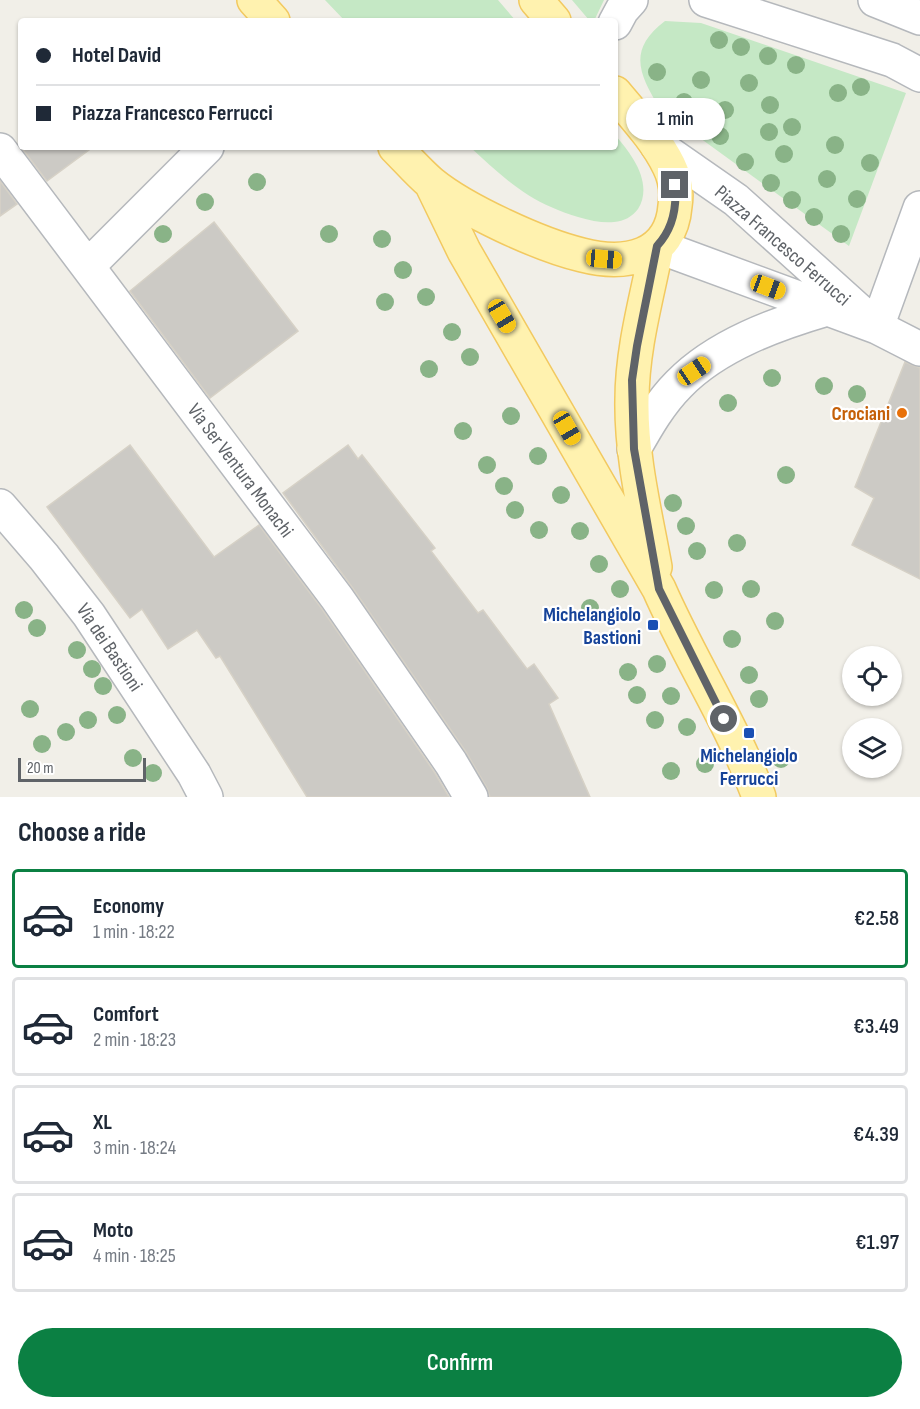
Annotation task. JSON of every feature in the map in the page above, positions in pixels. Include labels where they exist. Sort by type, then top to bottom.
[{"type":"main road","points":[[254,0],[270,18]]},
{"type":"main road","points":[[536,0],[551,18]]},
{"type":"main road","name":"Piazza Francesco Ferrucci","points":[[618,97],[657,145],[670,168],[676,198],[671,224],[667,234],[657,246],[632,380],[634,449],[659,589]]},
{"type":"main road","points":[[398,150],[431,183],[467,206],[520,232],[582,255],[610,260],[628,259],[645,254],[657,246]]},
{"type":"main road","points":[[431,183],[464,251],[659,589],[734,740],[759,797]]},
{"type":"street","points":[[618,18],[631,0]]},
{"type":"street","points":[[706,0],[892,60],[920,75]]},
{"type":"street","points":[[875,0],[920,18]]},
{"type":"street","name":"Piazza Francesco Ferrucci","points":[[657,145],[736,200],[877,327]]},
{"type":"street","name":"Via Ser Ventura Monachi","points":[[0,150],[337,598],[451,763],[471,797]]},
{"type":"street","points":[[88,266],[204,150]]},
{"type":"street","points":[[920,208],[877,327],[920,349]]},
{"type":"street","name":"Piazza Francesco Ferrucci","points":[[657,246],[877,327]]},
{"type":"street","points":[[634,449],[653,416],[679,383],[694,371],[752,335],[794,318],[827,309]]},
{"type":"street","name":"Via dei Bastioni","points":[[0,506],[45,556],[89,615],[194,774],[206,797]]},
{"type":"green space","points":[[325,0],[498,0],[513,18],[342,18]]},
{"type":"green space","points":[[572,0],[604,0],[595,18],[587,18]]},
{"type":"green space","points":[[665,21],[701,23],[906,93],[849,246],[660,109],[647,85],[640,63],[645,42]]},
{"type":"green space","points":[[618,138],[634,159],[642,179],[643,189],[638,209],[628,218],[614,222],[599,222],[566,213],[540,202],[508,181],[473,150],[618,150]]},
{"type":"building","points":[[23,150],[89,150],[47,181]]},
{"type":"building","points":[[0,181],[17,204],[0,216]]},
{"type":"building","points":[[214,222],[298,331],[210,398],[130,291]]},
{"type":"building","points":[[905,362],[920,368],[920,579],[852,545],[874,498],[855,487]]},
{"type":"building","points":[[130,445],[214,557],[259,525],[322,609],[435,773],[449,797],[307,797],[220,656],[216,658],[197,630],[168,649],[142,609],[130,618],[47,507]]},
{"type":"building","points":[[348,445],[358,459],[362,455],[435,548],[431,551],[478,613],[483,610],[527,669],[534,664],[558,698],[549,704],[590,797],[490,797],[466,752],[352,587],[283,493]]},
{"type":"place","name":"Crociani","points":[[902,413]]},
{"type":"place","name":"Michelangiolo Bastioni","points":[[653,625]]},
{"type":"place","name":"Michelangiolo Ferrucci","points":[[749,733]]},
{"type":"route","points":[[675,185],[675,213],[667,234],[657,246],[637,346],[632,380],[634,449],[659,589],[724,719]]}]
